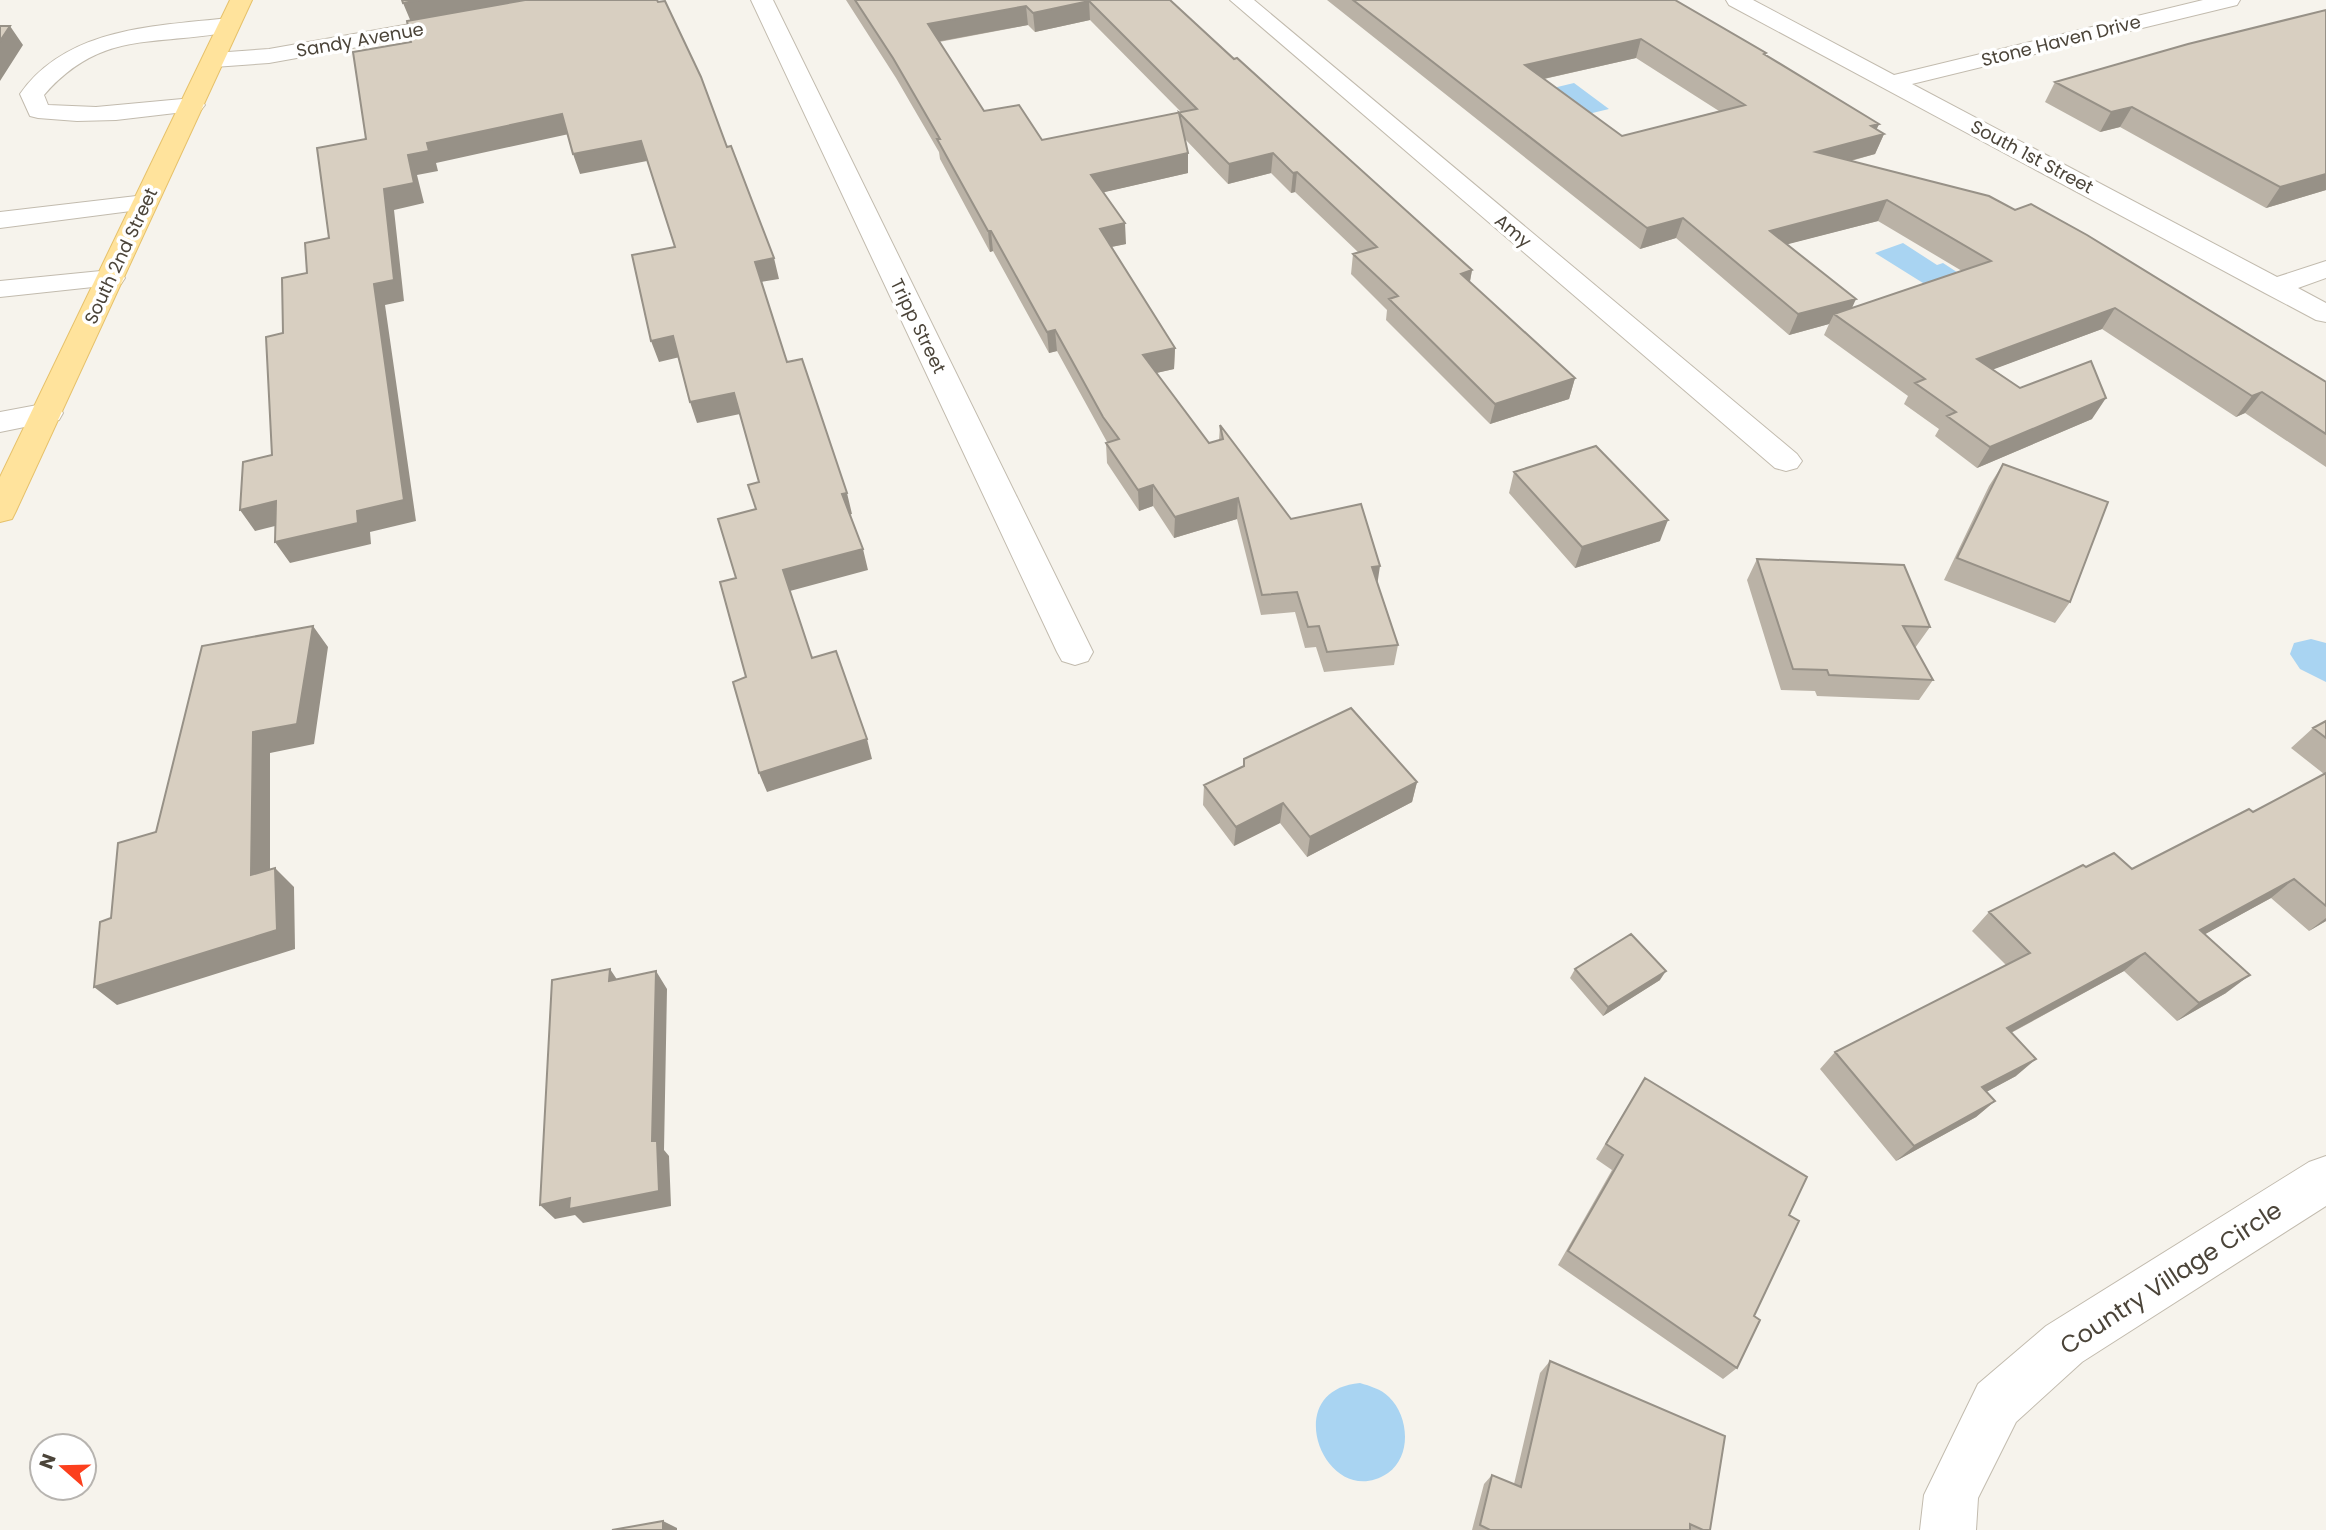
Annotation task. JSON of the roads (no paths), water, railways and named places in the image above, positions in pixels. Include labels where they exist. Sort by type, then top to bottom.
[{"type":"main road","name":"South 2nd Street","points":[[0,511],[241,0]]},
{"type":"street","name":"Tripp Street","points":[[762,0],[1075,652]]},
{"type":"street","name":"Amy","points":[[1241,0],[1786,461]]},
{"type":"street","name":"South 1st Street","points":[[1737,0],[2326,314]]},
{"type":"street","name":"Stone Haven Drive","points":[[1892,82],[2230,0]]},
{"type":"street","name":"Sandy Avenue","points":[[214,60],[269,56],[482,19]]},
{"type":"street","points":[[193,105],[67,116],[38,111],[32,94],[46,74],[73,55],[94,46],[139,36],[229,25]]},
{"type":"street","points":[[0,220],[145,203]]},
{"type":"street","points":[[2275,287],[2326,269]]},
{"type":"street","points":[[0,289],[111,278]]},
{"type":"street","points":[[0,422],[48,413]]},
{"type":"street","name":"Country Village Circle","points":[[1948,1530],[1951,1495],[1997,1403],[2064,1343],[2326,1180]]},
{"type":"water","points":[[1574,83],[1609,109],[1584,115],[1549,89]]},
{"type":"water","points":[[1903,243],[1937,265],[1943,263],[1963,276],[1931,288],[1875,253]]},
{"type":"water","points":[[2311,639],[2326,643],[2326,682],[2300,669],[2290,654],[2294,643]]},
{"type":"water","points":[[1360,1383],[1379,1390],[1396,1405],[1401,1414],[1405,1436],[1401,1457],[1396,1466],[1388,1473],[1366,1481],[1346,1477],[1330,1464],[1320,1446],[1316,1425],[1320,1406],[1335,1391]]}]
